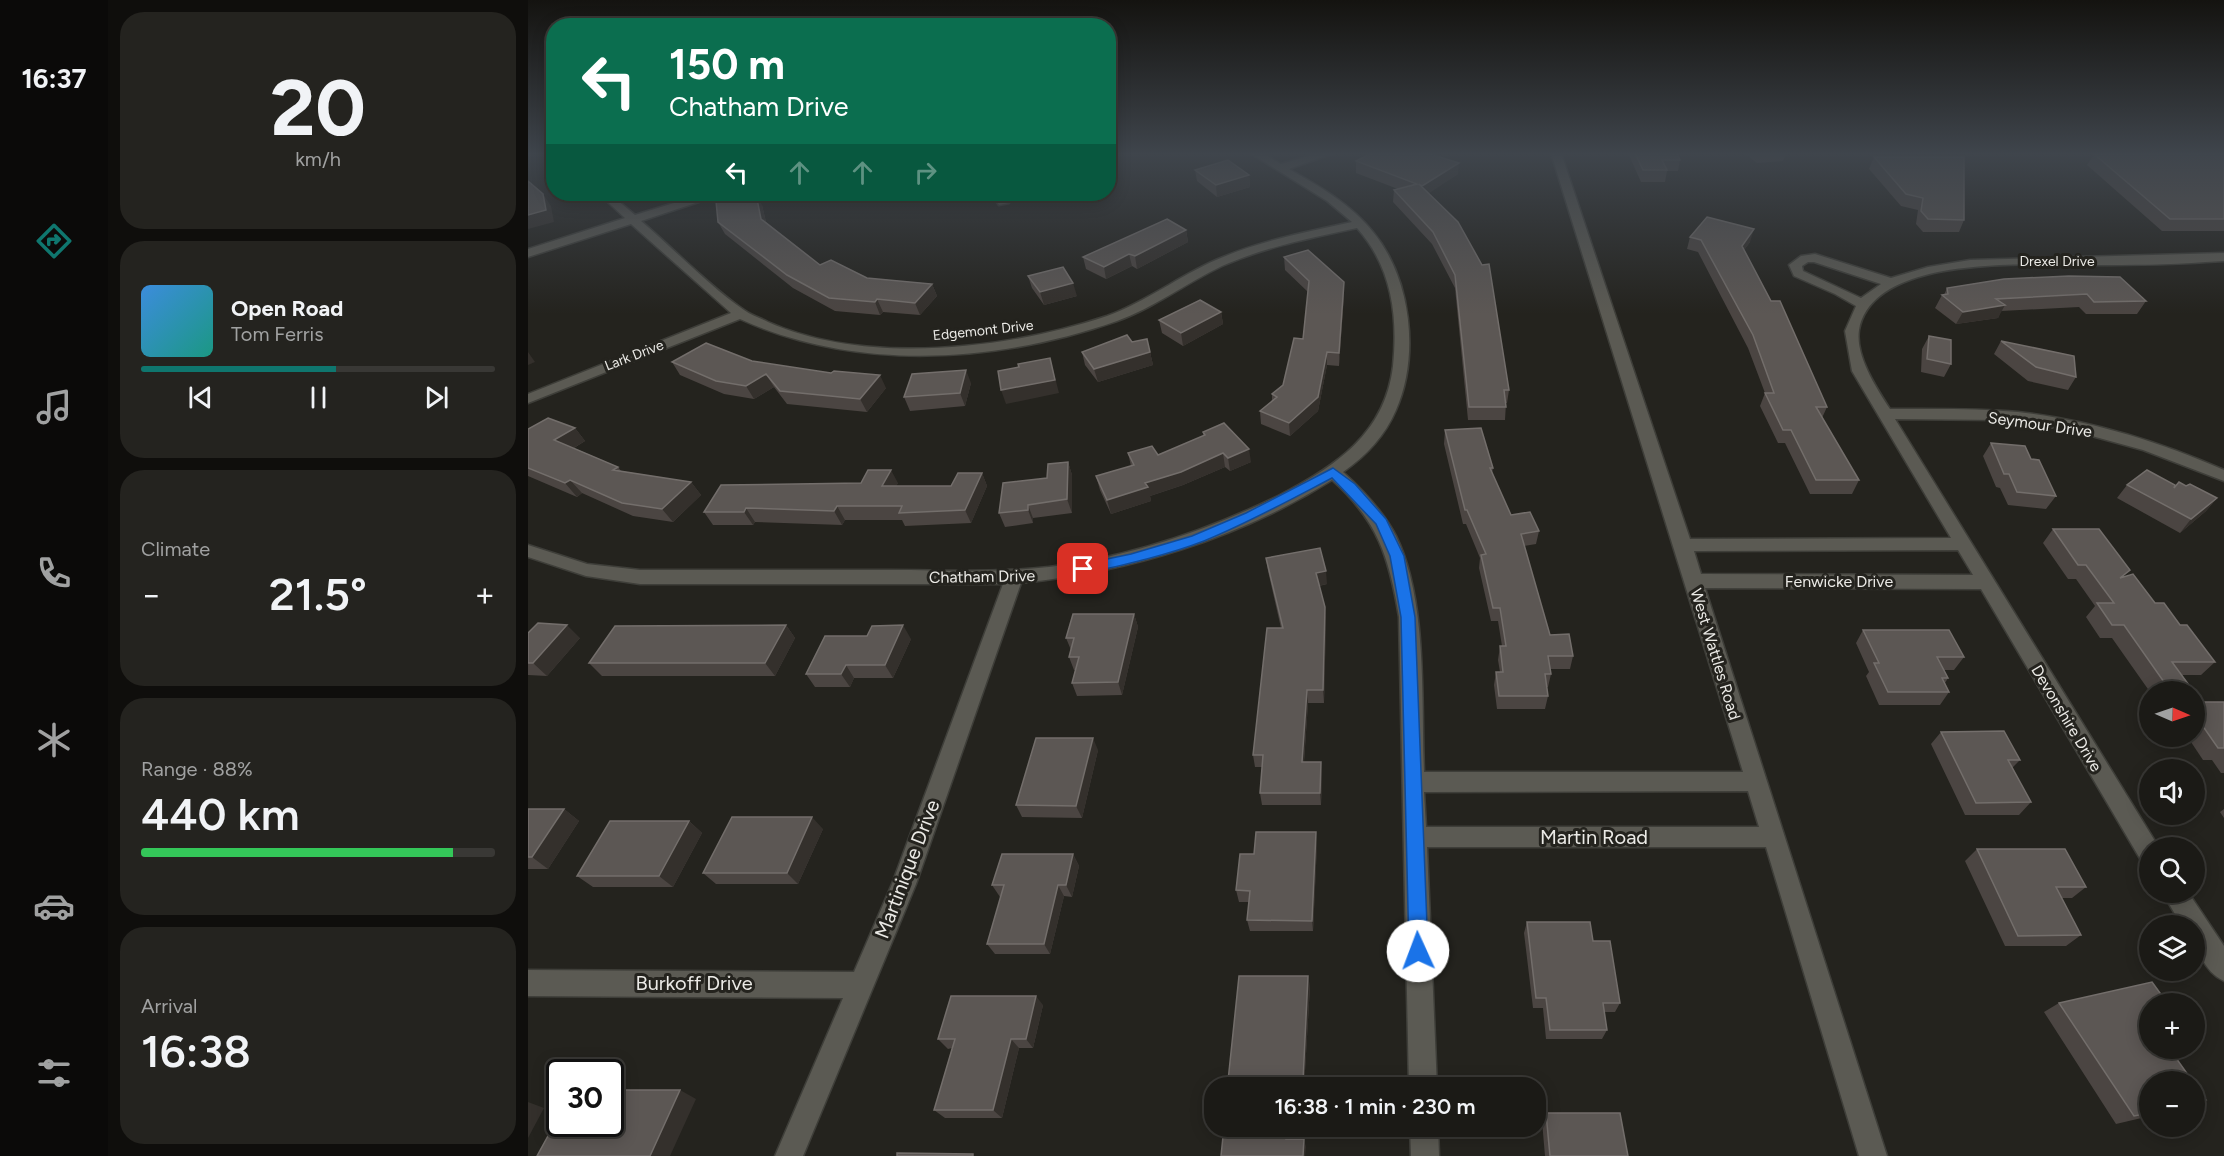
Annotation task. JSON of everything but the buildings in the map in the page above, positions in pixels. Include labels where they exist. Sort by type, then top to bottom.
[{"type":"street","name":"Edgemont Drive","points":[[620,207],[740,314],[769,328],[837,346],[925,351],[1005,345],[1074,331],[1116,317],[1218,264],[1253,250],[1359,224]]},
{"type":"street","points":[[528,253],[672,207]]},
{"type":"street","name":"Chatham Drive","points":[[528,551],[586,570],[640,577],[1014,578],[1083,569],[1197,539],[1250,516],[1333,472],[1366,444],[1377,431],[1397,392],[1401,339],[1398,294],[1382,253],[1359,224],[1340,207]]},
{"type":"street","name":"West Wattles Road","points":[[1573,207],[1683,545],[1874,1156]]},
{"type":"street","name":"Drexel Drive","points":[[1863,305],[1892,283],[1924,270],[1965,263],[2224,257]]},
{"type":"street","points":[[1892,283],[1815,258],[1805,259],[1795,265],[1798,273],[1805,278],[1840,291],[1863,305],[1854,322],[1851,339],[1853,355],[1884,414],[1985,582]]},
{"type":"street","points":[[2207,259],[2224,272]]},
{"type":"street","name":"Lark Drive","points":[[528,399],[740,314]]},
{"type":"street","name":"Seymour Drive","points":[[1884,414],[1983,415],[2057,423],[2147,446],[2224,476]]},
{"type":"street","points":[[1333,472],[1351,487],[1382,522],[1397,556],[1408,617],[1423,1077]]},
{"type":"street","points":[[1683,545],[1962,544]]},
{"type":"street","name":"Martinique Drive","points":[[789,1156],[904,884],[1014,578]]},
{"type":"street","name":"Fenwicke Drive","points":[[1694,581],[1985,582]]},
{"type":"street","name":"Devonshire Drive","points":[[1985,582],[2140,837]]},
{"type":"street","points":[[1413,782],[1756,781]]},
{"type":"street","name":"Martin Road","points":[[1414,837],[1774,837]]},
{"type":"street","points":[[2181,903],[2224,968]]},
{"type":"street","name":"Burkoff Drive","points":[[528,983],[860,985]]},
{"type":"street","points":[[1424,1137],[1425,1156]]},
{"type":"route","points":[[1083,569],[1197,539],[1316,484],[1333,472],[1351,487],[1382,522],[1397,556],[1408,617],[1418,951]]}]
